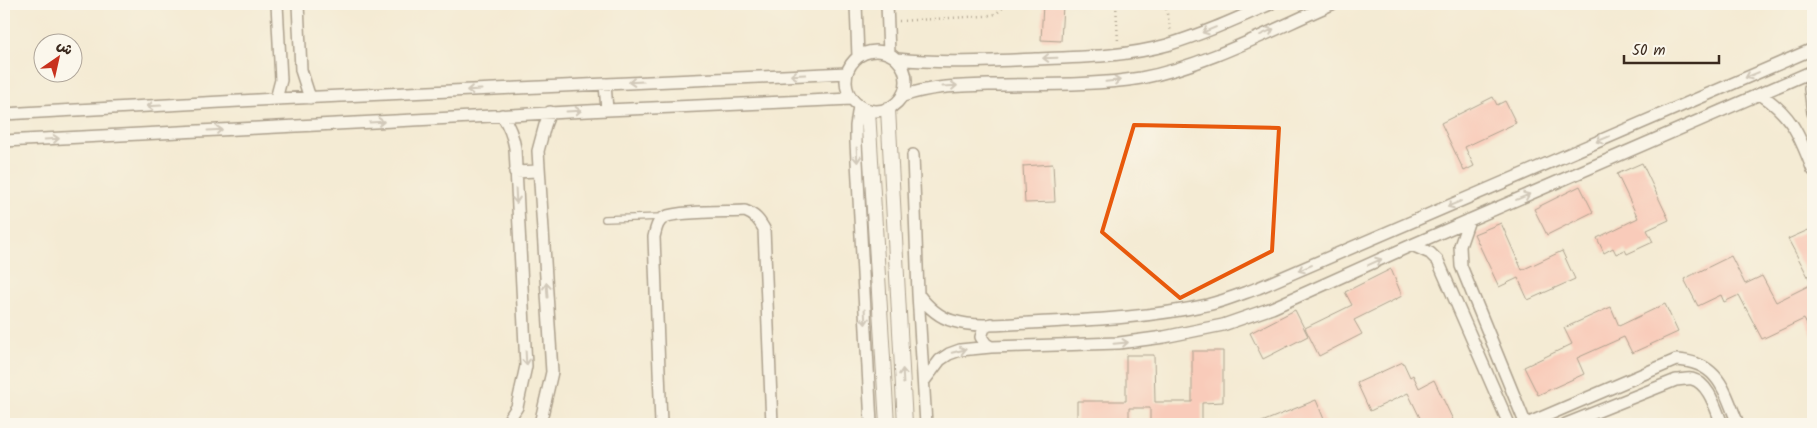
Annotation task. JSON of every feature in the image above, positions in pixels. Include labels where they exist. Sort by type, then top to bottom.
[{"type":"street","points":[[276,99],[281,80],[277,4]]},
{"type":"street","points":[[298,4],[301,70],[310,98]]},
{"type":"street","points":[[856,4],[858,57]]},
{"type":"street","points":[[4,141],[607,110],[860,105],[878,112],[888,110],[897,104],[907,87],[904,67],[893,56],[887,4]]},
{"type":"street","points":[[887,424],[860,105],[848,91],[846,82],[851,64],[867,52],[878,51],[893,56],[948,62],[1136,52],[1174,43],[1218,27],[1270,4]]},
{"type":"street","points":[[903,96],[926,89],[949,86],[1107,82],[1140,78],[1173,70],[1205,59],[1332,4]]},
{"type":"street","points":[[918,294],[927,306],[952,321],[992,324],[1106,320],[1158,314],[1209,304],[1258,288],[1813,49]]},
{"type":"street","points":[[924,381],[940,360],[960,350],[991,347],[1119,343],[1164,338],[1223,325],[1272,308],[1469,220],[1813,71]]},
{"type":"street","points":[[1813,71],[1810,89],[1813,113]]},
{"type":"street","points":[[4,114],[276,99],[847,73]]},
{"type":"street","points":[[605,84],[607,110]]},
{"type":"street","points":[[1760,94],[1788,116],[1797,131],[1813,170]]},
{"type":"street","points":[[860,105],[856,126],[856,142],[871,424]]},
{"type":"street","points":[[888,110],[905,424]]},
{"type":"street","points":[[540,424],[552,372],[538,151],[540,138],[550,112]]},
{"type":"street","points":[[502,115],[509,125],[513,136],[526,366],[517,407],[506,424]]},
{"type":"street","points":[[913,155],[918,294],[926,424]]},
{"type":"street","points":[[515,172],[538,171]]},
{"type":"street","points":[[661,424],[654,237],[656,226],[664,217],[676,215],[745,212],[754,215],[764,229],[772,424]]},
{"type":"street","points":[[1469,220],[1460,246],[1459,256],[1527,423]]},
{"type":"street","points":[[1412,245],[1430,253],[1438,261],[1510,424],[1527,423],[1676,360],[1690,360],[1704,366],[1717,378],[1724,389],[1738,424]]},
{"type":"street","points":[[1444,275],[1452,266],[1463,269]]},
{"type":"street","points":[[991,347],[981,337],[984,328],[992,324]]},
{"type":"street","points":[[1566,424],[1676,380],[1692,379],[1708,391],[1722,424]]},
{"type":"lane","points":[[605,219],[664,217]]},
{"type":"path","points":[[888,22],[984,16],[996,14],[1007,4]]},
{"type":"path","points":[[1116,4],[1119,54]]},
{"type":"path","points":[[1165,4],[1174,43]]},
{"type":"highlighted area","points":[[1134,125],[1279,128],[1272,251],[1180,298],[1102,232]]},
{"type":"building","points":[[1043,4],[1063,5],[1061,41],[1041,40]]},
{"type":"building","points":[[1493,97],[1497,105],[1505,101],[1516,123],[1465,147],[1474,166],[1464,171],[1441,123]]},
{"type":"building","points":[[1642,163],[1669,220],[1647,230],[1653,242],[1627,254],[1625,250],[1616,254],[1613,248],[1604,253],[1597,238],[1638,218],[1617,174]]},
{"type":"building","points":[[1053,164],[1055,202],[1025,203],[1023,166]]},
{"type":"building","points":[[1580,186],[1593,212],[1547,235],[1534,209]]},
{"type":"building","points":[[1501,223],[1522,270],[1562,251],[1575,279],[1528,300],[1518,278],[1499,287],[1474,234]]},
{"type":"building","points":[[1813,228],[1813,337],[1804,319],[1762,339],[1739,295],[1724,302],[1721,295],[1698,306],[1684,279],[1731,256],[1745,284],[1762,276],[1776,302],[1812,284],[1788,239]]},
{"type":"building","points":[[1391,269],[1402,296],[1354,320],[1362,334],[1319,356],[1305,328],[1352,305],[1345,292]]},
{"type":"building","points":[[1665,304],[1678,332],[1632,353],[1624,337],[1577,358],[1584,374],[1538,395],[1524,367],[1572,344],[1564,328],[1611,307],[1619,326]]},
{"type":"building","points":[[1295,310],[1308,336],[1263,359],[1250,333]]},
{"type":"building","points":[[1192,351],[1223,351],[1223,402],[1202,403],[1202,424],[1150,424],[1150,408],[1129,408],[1129,424],[1077,424],[1077,401],[1126,401],[1126,355],[1154,355],[1155,402],[1192,402]]},
{"type":"building","points":[[1403,362],[1410,377],[1413,375],[1419,388],[1434,380],[1455,424],[1423,424],[1408,393],[1370,411],[1357,383]]},
{"type":"building","points":[[1316,400],[1326,424],[1257,424]]}]
